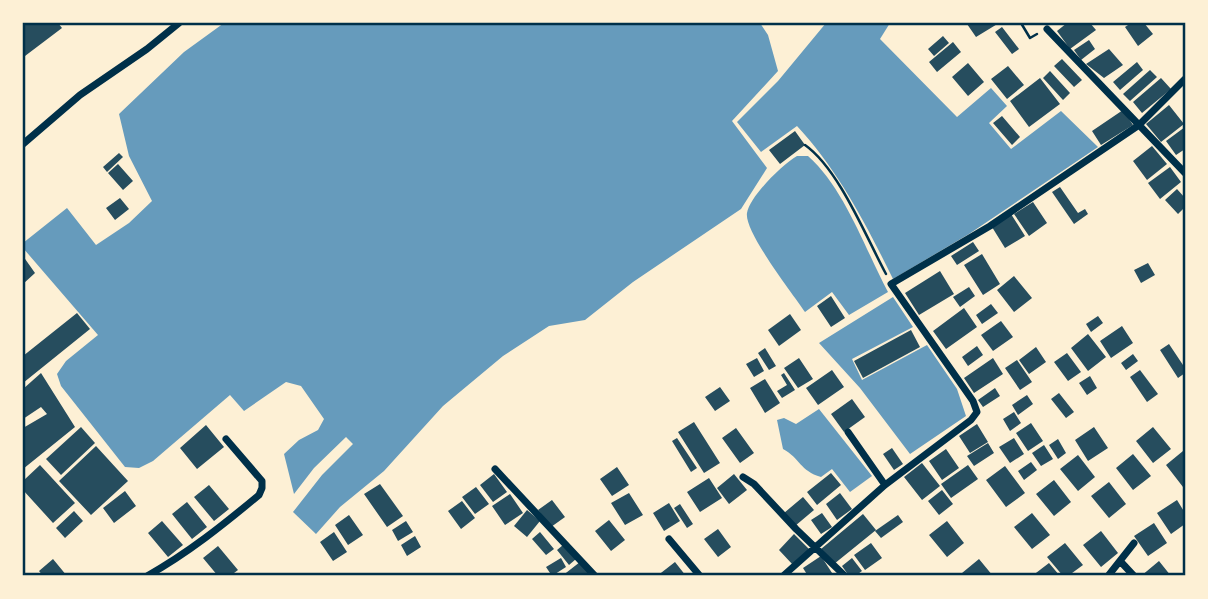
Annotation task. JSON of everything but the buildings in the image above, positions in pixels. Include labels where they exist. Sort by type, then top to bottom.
[{"type":"street","points":[[23,144],[80,95],[147,49],[179,23]]},
{"type":"street","points":[[1046,29],[1185,173]]},
{"type":"street","points":[[783,576],[885,485],[971,420],[976,412],[973,401],[891,284],[990,226],[1139,125],[1185,79]]},
{"type":"street","points":[[848,432],[885,485]]},
{"type":"street","points":[[147,576],[181,557],[216,532],[259,495],[262,481],[226,439]]},
{"type":"street","points":[[495,469],[595,576]]},
{"type":"street","points":[[743,477],[754,484],[845,576]]},
{"type":"street","points":[[669,539],[700,576]]},
{"type":"street","points":[[1108,576],[1135,543]]},
{"type":"street","points":[[1121,562],[1133,576]]},
{"type":"path","points":[[1021,23],[1030,38],[1046,29]]},
{"type":"path","points":[[805,145],[815,152],[851,206],[891,284]]},
{"type":"water","points":[[224,23],[760,23],[768,35],[778,71],[732,121],[767,168],[741,209],[633,282],[585,320],[549,326],[503,356],[443,406],[384,471],[340,507],[316,534],[293,512],[322,475],[353,444],[346,437],[314,468],[294,494],[284,454],[299,440],[318,430],[324,419],[301,386],[286,382],[244,411],[230,395],[153,461],[139,468],[125,467],[61,386],[57,374],[66,361],[98,335],[23,248],[23,243],[67,208],[96,245],[129,223],[152,201],[129,156],[119,114],[184,52]]},
{"type":"water","points":[[826,23],[890,23],[880,39],[957,117],[991,88],[1007,106],[989,123],[1011,149],[1061,111],[1098,147],[969,234],[893,279],[862,218],[838,179],[797,126],[761,152],[737,122],[778,81]]},
{"type":"water","points":[[797,156],[808,156],[833,185],[888,292],[849,315],[832,292],[805,312],[761,248],[748,222],[747,213],[754,198],[783,166]]},
{"type":"water","points":[[893,297],[913,327],[852,359],[862,380],[927,345],[957,389],[966,416],[910,454],[860,388],[819,343]]},
{"type":"water","points":[[819,409],[872,476],[850,492],[832,469],[821,477],[804,468],[783,449],[777,420],[784,418],[796,424]]}]
